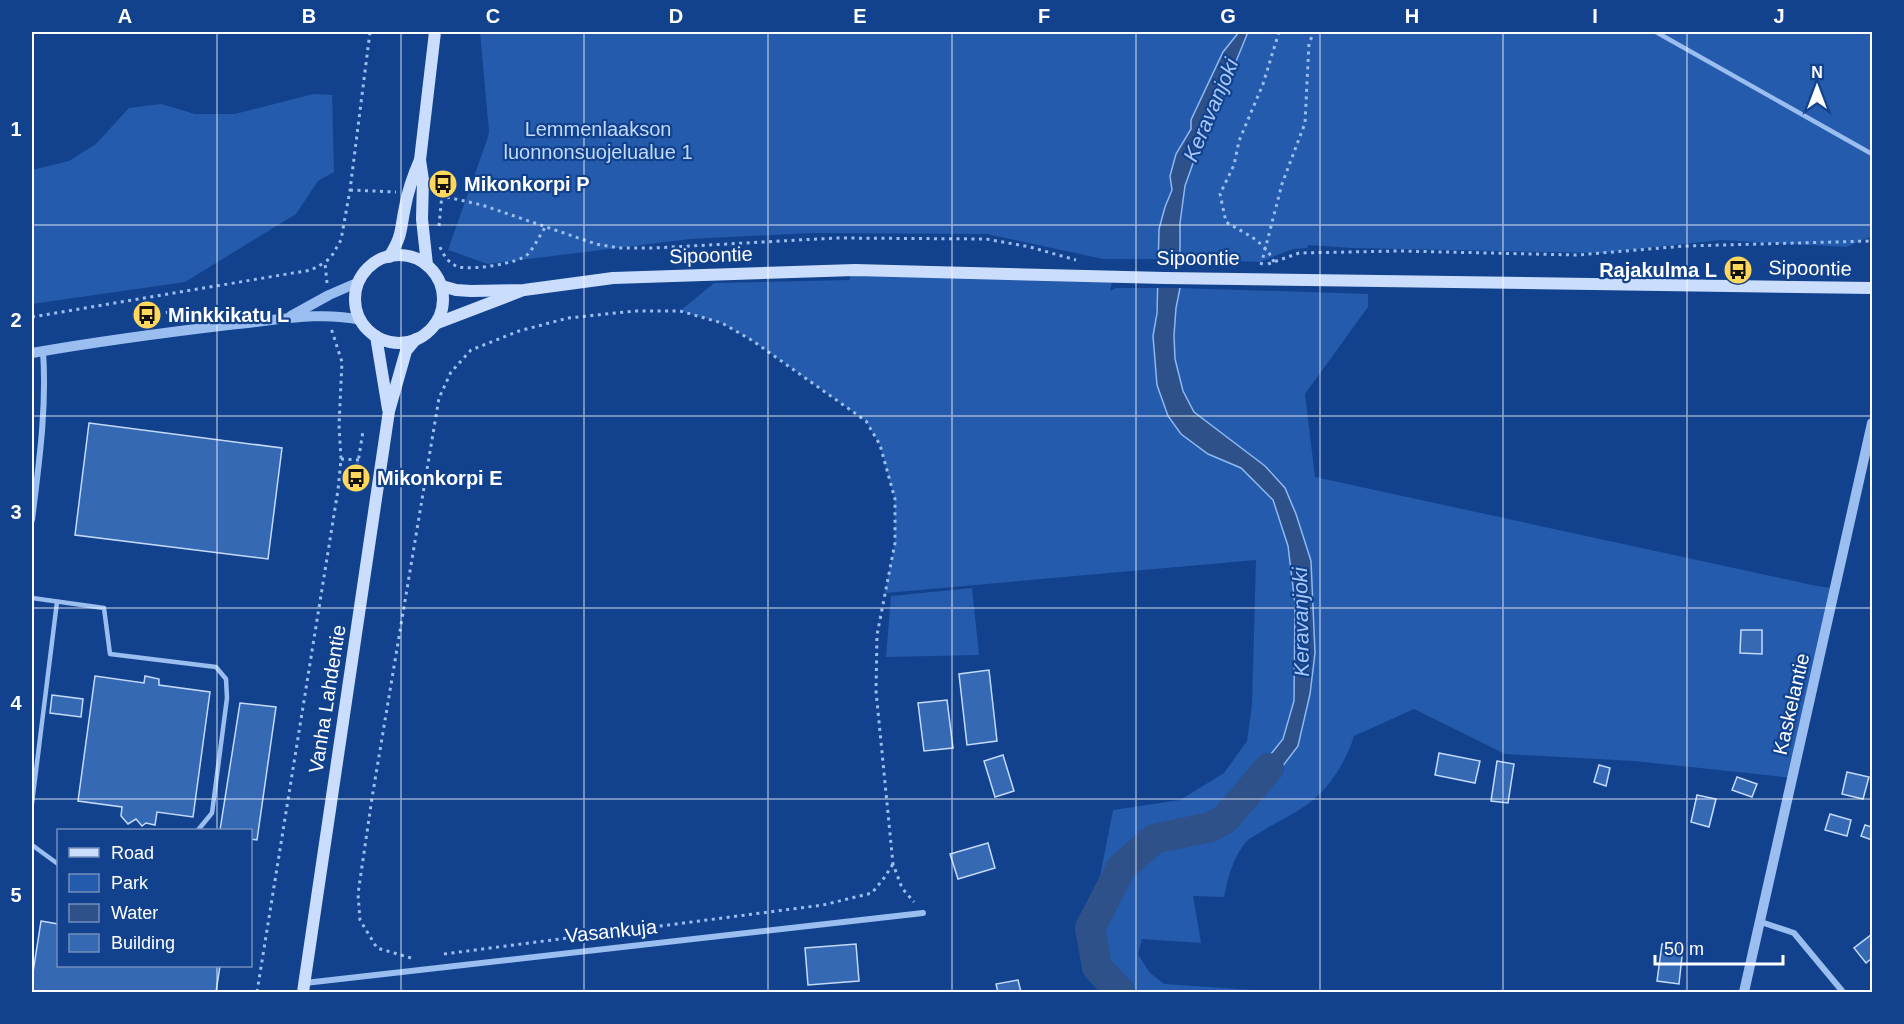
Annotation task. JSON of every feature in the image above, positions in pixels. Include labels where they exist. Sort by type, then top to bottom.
[{"type":"main road","points":[[427,266],[422,219],[423,180],[420,160],[435,32]]},
{"type":"main road","points":[[389,257],[402,232],[411,179],[420,160]]},
{"type":"main road","points":[[409,256],[427,266],[435,272],[442,286],[444,301],[440,316],[432,329],[405,343],[390,342],[376,336],[364,326],[357,312],[355,297],[359,282],[367,269],[379,260],[409,256]]},
{"type":"main road","name":"Sipoontie","points":[[442,286],[471,291],[524,290],[613,278],[855,270],[1113,277],[1872,288]]},
{"type":"main road","name":"Sipoontie","points":[[435,324],[524,290]]},
{"type":"main road","name":"Vanha Lahdentie","points":[[376,336],[383,388],[389,411]]},
{"type":"main road","name":"Vanha Lahdentie","points":[[303,988],[389,411],[406,351],[416,339]]},
{"type":"street","points":[[288,318],[359,282]]},
{"type":"street","points":[[32,520],[44,414],[45,381],[37,352],[288,318],[330,316],[361,320]]},
{"type":"street","name":"Kaskelantie","points":[[1744,993],[1872,423]]},
{"type":"street","name":"Vasankuja","points":[[303,988],[923,913]]},
{"type":"street","points":[[1761,922],[1794,933],[1843,993]]},
{"type":"lane","points":[[1656,32],[1872,154]]},
{"type":"lane","points":[[32,598],[104,608],[110,654],[216,667],[226,679],[227,698],[212,813],[200,829]]},
{"type":"lane","points":[[32,803],[57,602]]},
{"type":"lane","points":[[32,845],[57,863]]},
{"type":"path","points":[[32,317],[311,270],[325,263],[341,240],[350,190],[370,32]]},
{"type":"path","points":[[1274,262],[1266,247],[1259,241],[1226,222],[1220,194],[1234,165],[1239,141],[1263,84],[1279,32]]},
{"type":"path","points":[[1314,32],[1309,43],[1305,123],[1282,184],[1260,267],[1299,253],[1399,251],[1578,255],[1685,246],[1872,241]]},
{"type":"path","points":[[438,228],[443,184]]},
{"type":"path","points":[[350,190],[398,192]]},
{"type":"path","points":[[447,197],[546,226],[596,244],[619,248],[836,238],[986,239],[1080,260]]},
{"type":"path","points":[[439,244],[444,257],[457,266],[483,267],[526,256],[546,226]]},
{"type":"path","points":[[325,263],[328,296]]},
{"type":"path","points":[[136,316],[188,310]]},
{"type":"path","points":[[420,957],[408,959],[377,948],[360,920],[358,894],[439,398],[451,372],[471,350],[519,331],[568,318],[635,311],[680,311],[722,323],[753,341],[866,421],[880,445],[895,499],[895,543],[877,635],[876,691],[893,864],[902,888],[923,913]]},
{"type":"path","points":[[257,993],[338,490],[342,362],[331,327],[330,316]]},
{"type":"path","points":[[354,488],[363,431]]},
{"type":"path","points":[[340,459],[358,460]]},
{"type":"path","points":[[444,954],[823,905],[872,893],[893,864]]},
{"type":"green space","name":"Lemmenlaakson luonnonsuojelualue 1","points":[[480,32],[1239,32],[1223,52],[1191,120],[1191,129],[1176,154],[1170,176],[1172,190],[1159,229],[1159,259],[1103,259],[987,234],[811,233],[690,239],[488,264],[448,250],[489,131]]},
{"type":"green space","points":[[1248,32],[1872,32],[1872,236],[1847,247],[1720,240],[1601,253],[1351,248],[1308,245],[1307,248],[1293,249],[1260,262],[1179,259],[1180,223],[1186,183],[1198,149]]},
{"type":"green space","points":[[313,94],[332,95],[334,172],[318,181],[296,214],[185,282],[32,304],[32,170],[69,161],[96,144],[129,108],[161,104],[195,114],[235,114]]},
{"type":"green space","points":[[855,270],[1113,277],[1110,291],[1116,288],[1157,288],[1155,352],[1208,454],[1241,468],[1273,500],[1288,546],[1295,604],[1294,701],[1283,739],[1263,764],[1246,779],[1238,797],[1222,817],[1209,823],[1152,837],[1117,866],[1095,902],[1113,810],[1180,800],[1224,773],[1247,741],[1252,705],[1256,560],[885,593],[895,543],[895,499],[880,445],[866,421],[753,341],[722,323],[680,311],[714,283],[849,280]]},
{"type":"green space","points":[[1180,288],[1368,294],[1368,307],[1305,394],[1315,477],[1836,589],[1793,778],[1634,761],[1505,754],[1414,709],[1354,736],[1341,766],[1329,784],[1313,800],[1246,842],[1234,861],[1224,897],[1193,896],[1201,943],[1142,939],[1138,954],[1149,972],[1164,984],[1282,992],[1124,992],[1100,965],[1094,929],[1124,870],[1155,843],[1210,831],[1229,822],[1253,805],[1298,746],[1310,694],[1315,653],[1311,561],[1265,466],[1194,413],[1183,391],[1175,359],[1174,335]]},
{"type":"green space","points":[[972,588],[979,655],[886,657],[891,596]]},
{"type":"water","points":[[1239,32],[1248,32],[1198,149],[1185,186],[1180,223],[1180,288],[1174,335],[1175,359],[1183,391],[1194,412],[1265,466],[1285,488],[1311,561],[1315,653],[1310,694],[1298,746],[1253,805],[1238,797],[1246,779],[1263,764],[1283,739],[1294,701],[1295,604],[1288,546],[1273,500],[1241,468],[1208,454],[1181,434],[1168,416],[1157,385],[1153,336],[1157,313],[1159,229],[1172,190],[1170,176],[1176,154],[1191,129],[1191,120],[1223,52]]},
{"type":"pier","points":[[1156,259],[1182,259],[1183,288],[1154,288]]},
{"type":"building","points":[[89,423],[282,448],[268,559],[75,535]]},
{"type":"building","points":[[1741,630],[1762,630],[1762,654],[1740,653]]},
{"type":"building","points":[[989,670],[997,741],[967,745],[959,674]]},
{"type":"building","points":[[95,676],[144,683],[145,676],[159,679],[159,685],[210,692],[193,817],[157,812],[155,825],[146,823],[142,826],[136,819],[128,824],[121,816],[122,807],[78,801]]},
{"type":"building","points":[[52,695],[83,699],[81,717],[50,713]]},
{"type":"building","points":[[947,700],[953,748],[924,751],[918,703]]},
{"type":"building","points":[[240,703],[276,707],[257,840],[252,839],[252,829],[220,829]]},
{"type":"building","points":[[1439,753],[1480,761],[1475,783],[1435,775]]},
{"type":"building","points":[[1003,755],[1014,791],[995,797],[984,761]]},
{"type":"building","points":[[1497,761],[1514,764],[1508,803],[1491,801]]},
{"type":"building","points":[[1599,765],[1610,768],[1606,786],[1594,782]]},
{"type":"building","points":[[1847,772],[1869,777],[1863,799],[1842,794]]},
{"type":"building","points":[[1737,777],[1757,784],[1752,797],[1732,790]]},
{"type":"building","points":[[1697,795],[1716,799],[1709,827],[1691,822]]},
{"type":"building","points":[[1830,814],[1851,820],[1847,836],[1825,830]]},
{"type":"building","points":[[1865,825],[1872,827],[1872,840],[1861,836]]},
{"type":"building","points":[[988,843],[995,868],[958,879],[950,854]]},
{"type":"building","points":[[41,921],[57,924],[57,967],[220,967],[216,992],[32,992]]},
{"type":"building","points":[[1871,935],[1872,958],[1866,963],[1854,948]]},
{"type":"building","points":[[856,944],[859,981],[808,985],[805,948]]},
{"type":"building","points":[[1662,944],[1683,947],[1679,984],[1657,981]]},
{"type":"building","points":[[1018,980],[1021,992],[998,992],[996,984]]},
{"type":"waterway","name":"Keravanjoki","points":[[1120,992],[1097,967],[1090,928],[1121,868],[1154,839],[1211,827],[1225,819],[1269,768]]},
{"type":"place","name":"Mikonkorpi P","points":[[443,184]]},
{"type":"place","name":"Rajakulma L","points":[[1738,270]]},
{"type":"place","name":"Minkkikatu L","points":[[147,315]]},
{"type":"place","name":"Mikonkorpi E","points":[[356,478]]}]
